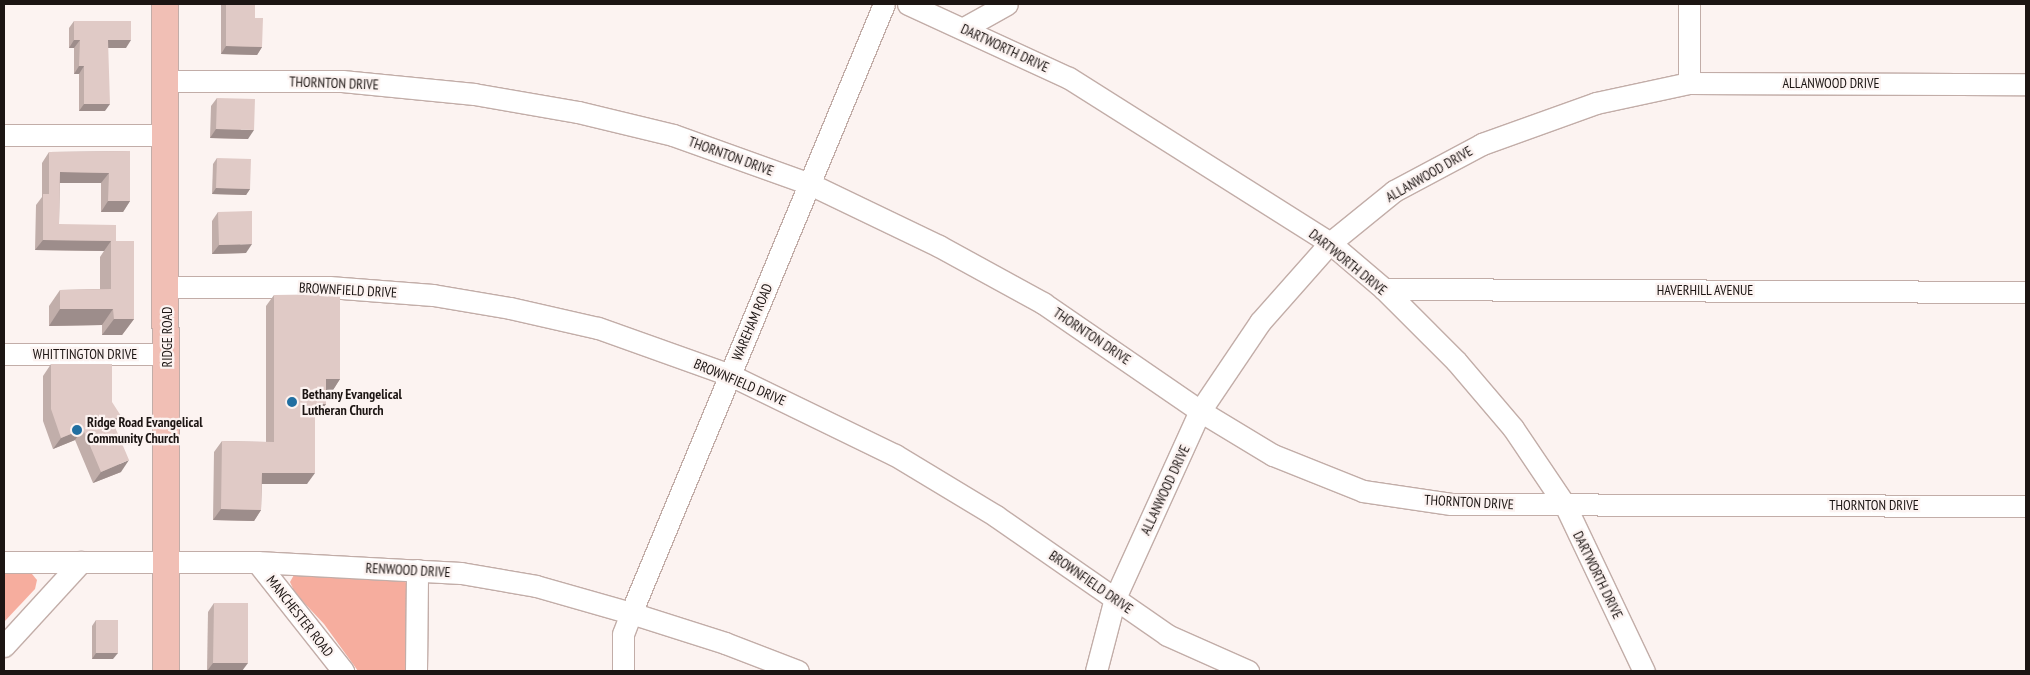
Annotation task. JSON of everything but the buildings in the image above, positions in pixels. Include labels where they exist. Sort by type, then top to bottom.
[{"type":"main road","name":"RIDGE ROAD","points":[[165,4],[167,81],[166,671]]},
{"type":"street","name":"WAREHAM ROAD","points":[[623,671],[623,634],[631,613],[884,4]]},
{"type":"street","name":"DARTWORTH DRIVE","points":[[908,4],[964,28],[1069,78],[1330,244],[1384,289],[1456,361],[1513,428],[1565,505],[1644,671]]},
{"type":"street","points":[[964,28],[1007,4]]},
{"type":"street","points":[[1689,4],[1689,83]]},
{"type":"street","name":"THORNTON DRIVE","points":[[167,81],[342,81],[474,94],[578,112],[673,136],[810,184],[939,246],[1043,303],[1200,411],[1273,455],[1363,491],[1451,504],[2026,506]]},
{"type":"street","name":"ALLANWOOD DRIVE","points":[[1096,671],[1115,598],[1200,411],[1260,322],[1330,244],[1394,191],[1482,144],[1596,103],[1689,83],[2026,84]]},
{"type":"street","points":[[4,136],[166,136]]},
{"type":"street","name":"BROWNFIELD DRIVE","points":[[167,287],[330,287],[433,295],[510,308],[598,328],[730,375],[896,455],[996,516],[1167,635],[1248,671]]},
{"type":"street","name":"HAVERHILL AVENUE","points":[[1384,289],[2026,292]]},
{"type":"street","name":"WHITTINGTON DRIVE","points":[[4,354],[167,354]]},
{"type":"street","name":"RENWOOD DRIVE","points":[[4,562],[257,562],[461,573],[536,586],[631,613],[725,643],[798,671]]},
{"type":"street","points":[[4,646],[81,562]]},
{"type":"street","name":"MANCHESTER ROAD","points":[[257,562],[343,671]]},
{"type":"street","points":[[416,671],[417,570]]},
{"type":"shaded area","points":[[4,571],[32,574],[37,580],[35,589],[4,622]]},
{"type":"shaded area","points":[[295,573],[403,577],[409,589],[408,671],[358,671],[324,624],[295,593],[290,582]]},
{"type":"place","name":"Bethany Evangelical Lutheran Church","points":[[292,402]]},
{"type":"place","name":"Ridge Road Evangelical Community Church","points":[[77,430]]}]
